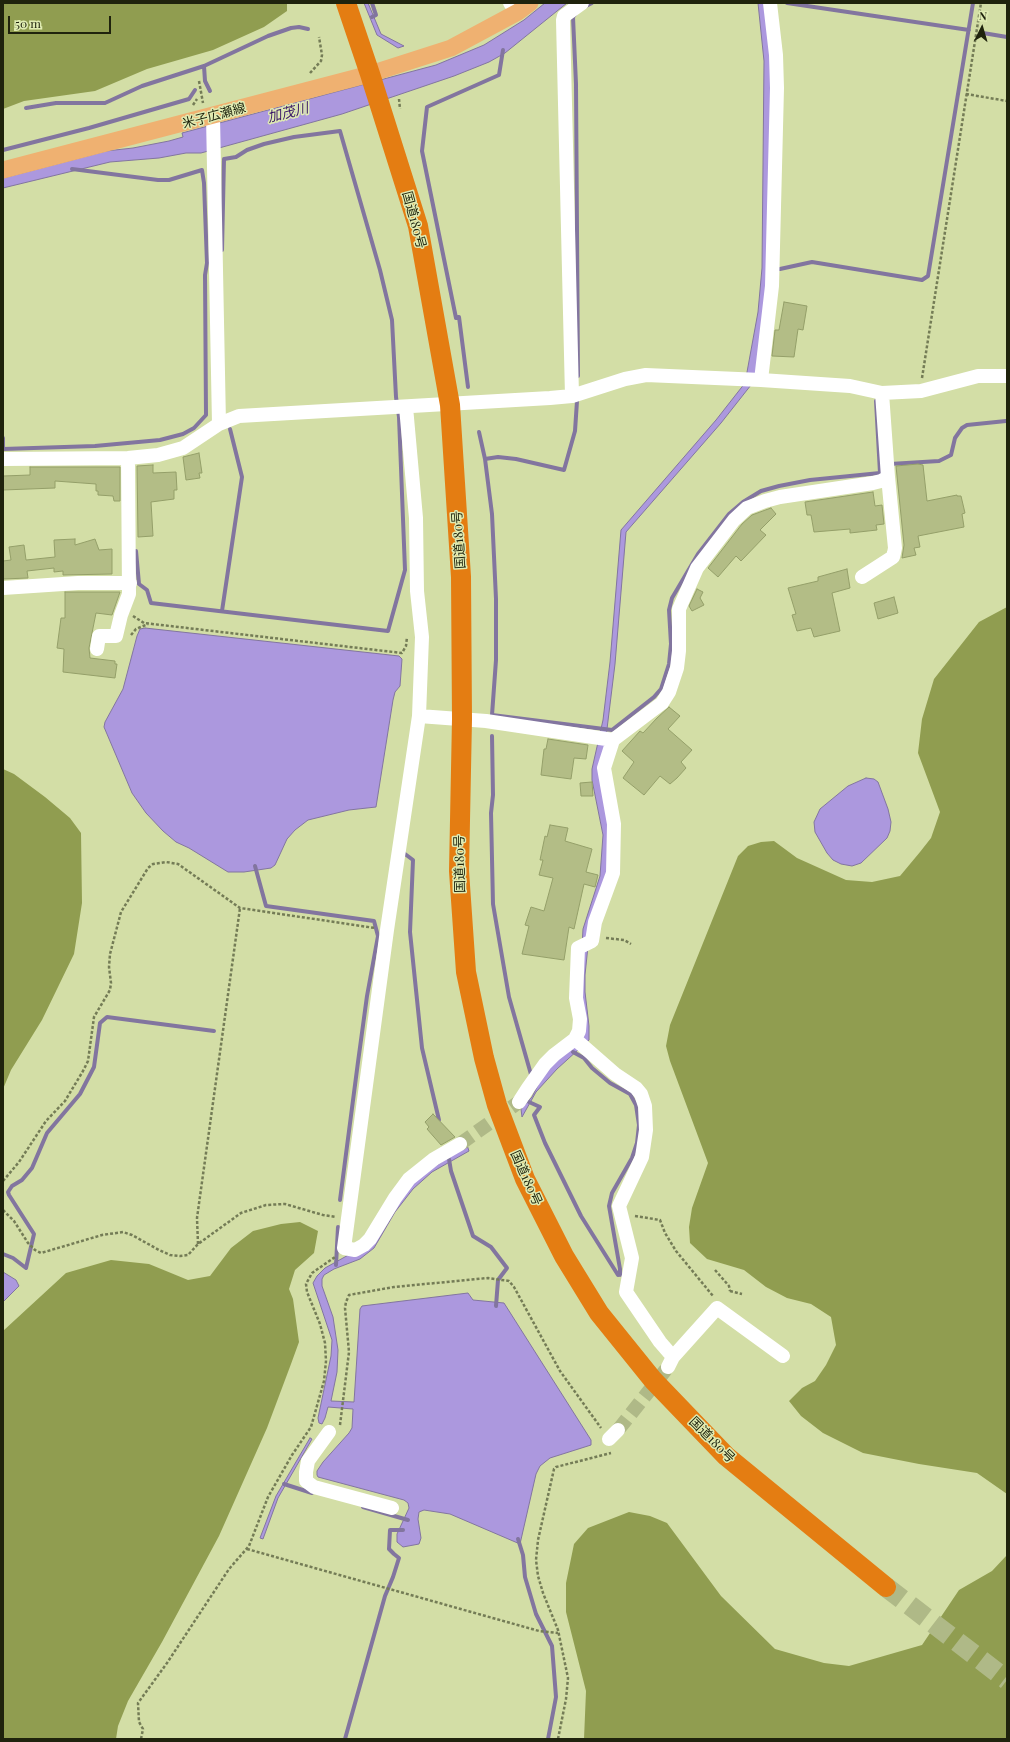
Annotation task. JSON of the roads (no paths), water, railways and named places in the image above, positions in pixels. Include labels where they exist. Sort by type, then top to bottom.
[{"type":"highway","name":"国道180号","points":[[346,3],[418,226],[450,405],[461,577],[462,719],[459,871],[466,972],[484,1058],[497,1105],[525,1179],[564,1256],[600,1313],[653,1380],[726,1456],[886,1587]]},
{"type":"main road","name":"米子広瀬線","points":[[3,170],[370,74],[451,48],[519,6]]},
{"type":"street","points":[[572,396],[563,20],[564,16],[582,3]]},
{"type":"street","points":[[761,380],[772,286],[777,88],[776,55],[770,3]]},
{"type":"street","points":[[209,117],[219,424]]},
{"type":"street","points":[[3,459],[128,458],[158,455],[183,448],[219,424],[239,416],[450,405],[572,396],[625,379],[646,375],[850,386],[882,393],[921,391],[954,381],[978,376],[1007,376]]},
{"type":"street","points":[[862,577],[893,557],[895,548],[882,393]]},
{"type":"street","points":[[406,407],[416,518],[417,591],[422,637],[419,716],[387,930],[344,1248],[355,1250],[364,1246],[409,1179],[434,1159],[460,1144]]},
{"type":"street","points":[[97,649],[99,636],[116,636],[129,594],[128,458]]},
{"type":"street","points":[[783,1356],[717,1308],[670,1362],[660,1342],[626,1292],[632,1258],[619,1206],[643,1152],[646,1130],[645,1106],[641,1094],[636,1088],[610,1071],[579,1042],[580,1019],[576,998],[578,948],[592,939],[595,922],[613,873],[614,824],[604,768],[614,740],[662,703],[669,692],[677,668],[679,651],[679,608],[682,598],[697,568],[734,520],[747,508],[765,500],[796,493],[873,483],[882,481],[888,477]]},
{"type":"street","points":[[3,588],[78,583],[130,583]]},
{"type":"street","points":[[419,716],[486,721],[614,740]]},
{"type":"street","points":[[519,1102],[545,1064],[554,1055],[579,1042]]},
{"type":"street","points":[[329,1432],[308,1461],[306,1481],[314,1487],[392,1508]]},
{"type":"water","points":[[364,3],[368,3],[381,34],[404,46],[398,48],[377,35]]},
{"type":"water","name":"加茂川","points":[[545,3],[567,3],[505,53],[489,62],[454,76],[342,114],[201,153],[186,153],[159,158],[110,162],[3,188],[3,178],[106,151],[133,148],[169,141],[183,137],[182,133],[436,65],[484,45],[524,20]]},
{"type":"water","points":[[758,3],[767,3],[774,66],[771,236],[759,369],[751,385],[721,423],[626,532],[615,664],[606,737],[609,865],[590,927],[585,975],[589,1040],[557,1069],[536,1092],[522,1117],[521,1109],[532,1097],[545,1071],[582,1036],[581,964],[583,929],[600,876],[603,835],[592,780],[592,769],[603,720],[610,662],[621,530],[716,420],[745,383],[758,312],[762,268],[764,61]]},
{"type":"water","points":[[145,628],[399,656],[402,659],[400,686],[395,692],[393,700],[376,807],[349,810],[308,820],[295,830],[287,839],[275,865],[271,868],[244,872],[228,872],[189,848],[176,842],[146,813],[132,793],[104,727],[105,722],[123,689],[137,636],[140,629]]},
{"type":"water","points":[[866,778],[874,779],[878,782],[888,809],[891,822],[890,831],[887,838],[861,863],[852,866],[841,864],[833,860],[827,853],[815,832],[814,822],[820,809],[848,786]]},
{"type":"water","points":[[467,1145],[469,1151],[432,1172],[413,1189],[395,1212],[374,1248],[360,1259],[334,1269],[324,1275],[322,1279],[322,1286],[333,1317],[338,1350],[337,1372],[331,1401],[354,1402],[360,1309],[362,1306],[468,1293],[473,1300],[504,1303],[591,1440],[591,1445],[550,1458],[540,1466],[536,1474],[520,1544],[450,1514],[424,1510],[419,1512],[418,1519],[421,1538],[419,1544],[403,1547],[397,1542],[397,1534],[409,1508],[408,1503],[404,1500],[318,1477],[317,1475],[317,1471],[323,1462],[352,1428],[353,1409],[328,1407],[322,1424],[319,1423],[318,1418],[331,1356],[332,1340],[313,1283],[317,1276],[325,1268],[352,1253],[413,1181]]},
{"type":"water","points":[[3,1272],[16,1280],[19,1286],[3,1302]]},
{"type":"water","points":[[310,1438],[312,1439],[278,1498],[263,1539],[260,1538],[276,1496]]},
{"type":"waterway","points":[[372,3],[376,15],[372,17]]},
{"type":"waterway","points":[[584,7],[592,3]]},
{"type":"waterway","points":[[787,3],[969,30]]},
{"type":"waterway","points":[[780,269],[812,262],[922,280],[928,276],[973,3]]},
{"type":"waterway","points":[[576,13],[573,17],[576,84],[578,376]]},
{"type":"waterway","points":[[26,108],[56,103],[105,103],[142,86],[204,66],[268,36],[291,28],[299,27],[308,29]]},
{"type":"waterway","points":[[983,33],[1007,37]]},
{"type":"waterway","points":[[468,387],[459,317],[456,318],[422,151],[427,107],[499,75],[503,50]]},
{"type":"waterway","points":[[204,66],[205,81],[210,91]]},
{"type":"waterway","points":[[3,150],[89,128],[189,99],[195,90]]},
{"type":"waterway","points":[[136,551],[139,584],[147,590],[151,603],[388,631],[405,570],[399,417],[396,397],[392,320],[380,270],[340,131],[294,137],[264,144],[247,150],[236,157],[224,159],[222,250]]},
{"type":"waterway","points":[[3,449],[95,446],[160,440],[183,434],[194,428],[206,415],[205,275],[207,263],[204,183],[202,170],[169,180],[158,180],[72,169]]},
{"type":"waterway","points":[[485,459],[498,457],[516,459],[564,470],[575,431],[577,401]]},
{"type":"waterway","points":[[479,432],[485,459],[492,514],[496,599],[496,660],[492,715],[612,730],[654,697],[661,689],[669,664],[671,644],[669,610],[672,598],[698,554],[729,514],[743,502],[761,491],[779,486],[810,480],[880,473],[876,401]]},
{"type":"waterway","points":[[890,464],[939,461],[951,455],[955,438],[962,428],[967,425],[1006,421]]},
{"type":"waterway","points":[[222,611],[242,477],[230,429]]},
{"type":"waterway","points":[[3,438],[3,449]]},
{"type":"waterway","points":[[492,736],[493,795],[491,813],[493,904],[509,997],[532,1078]]},
{"type":"waterway","points":[[405,854],[413,860],[410,932],[422,1048],[439,1120]]},
{"type":"waterway","points":[[255,866],[266,906],[374,921],[378,936],[367,996],[340,1200]]},
{"type":"waterway","points":[[3,1254],[13,1258],[26,1268],[34,1234],[8,1192],[12,1186],[22,1180],[32,1168],[47,1133],[80,1094],[94,1067],[100,1023],[107,1017],[214,1031]]},
{"type":"waterway","points":[[573,1052],[584,1058],[592,1068],[610,1083],[630,1094],[636,1105],[639,1125],[637,1143],[632,1158],[612,1193],[609,1206],[620,1275]]},
{"type":"waterway","points":[[529,1102],[540,1107],[534,1115],[545,1143],[581,1216],[618,1275]]},
{"type":"waterway","points":[[449,1159],[451,1171],[473,1236],[491,1247],[507,1268],[498,1280],[496,1306]]},
{"type":"waterway","points":[[336,1265],[338,1227]]},
{"type":"waterway","points":[[284,1484],[312,1493]]},
{"type":"waterway","points":[[363,1507],[408,1520]]},
{"type":"waterway","points":[[345,1739],[385,1596],[399,1558],[389,1549],[390,1530],[403,1530]]},
{"type":"waterway","points":[[518,1539],[523,1555],[525,1577],[536,1614],[552,1646],[556,1697],[548,1739]]},
{"type":"tunnel","points":[[460,1144],[519,1102]]},
{"type":"tunnel","points":[[618,1430],[668,1367]]},
{"type":"tunnel","points":[[886,1587],[1007,1680]]}]
